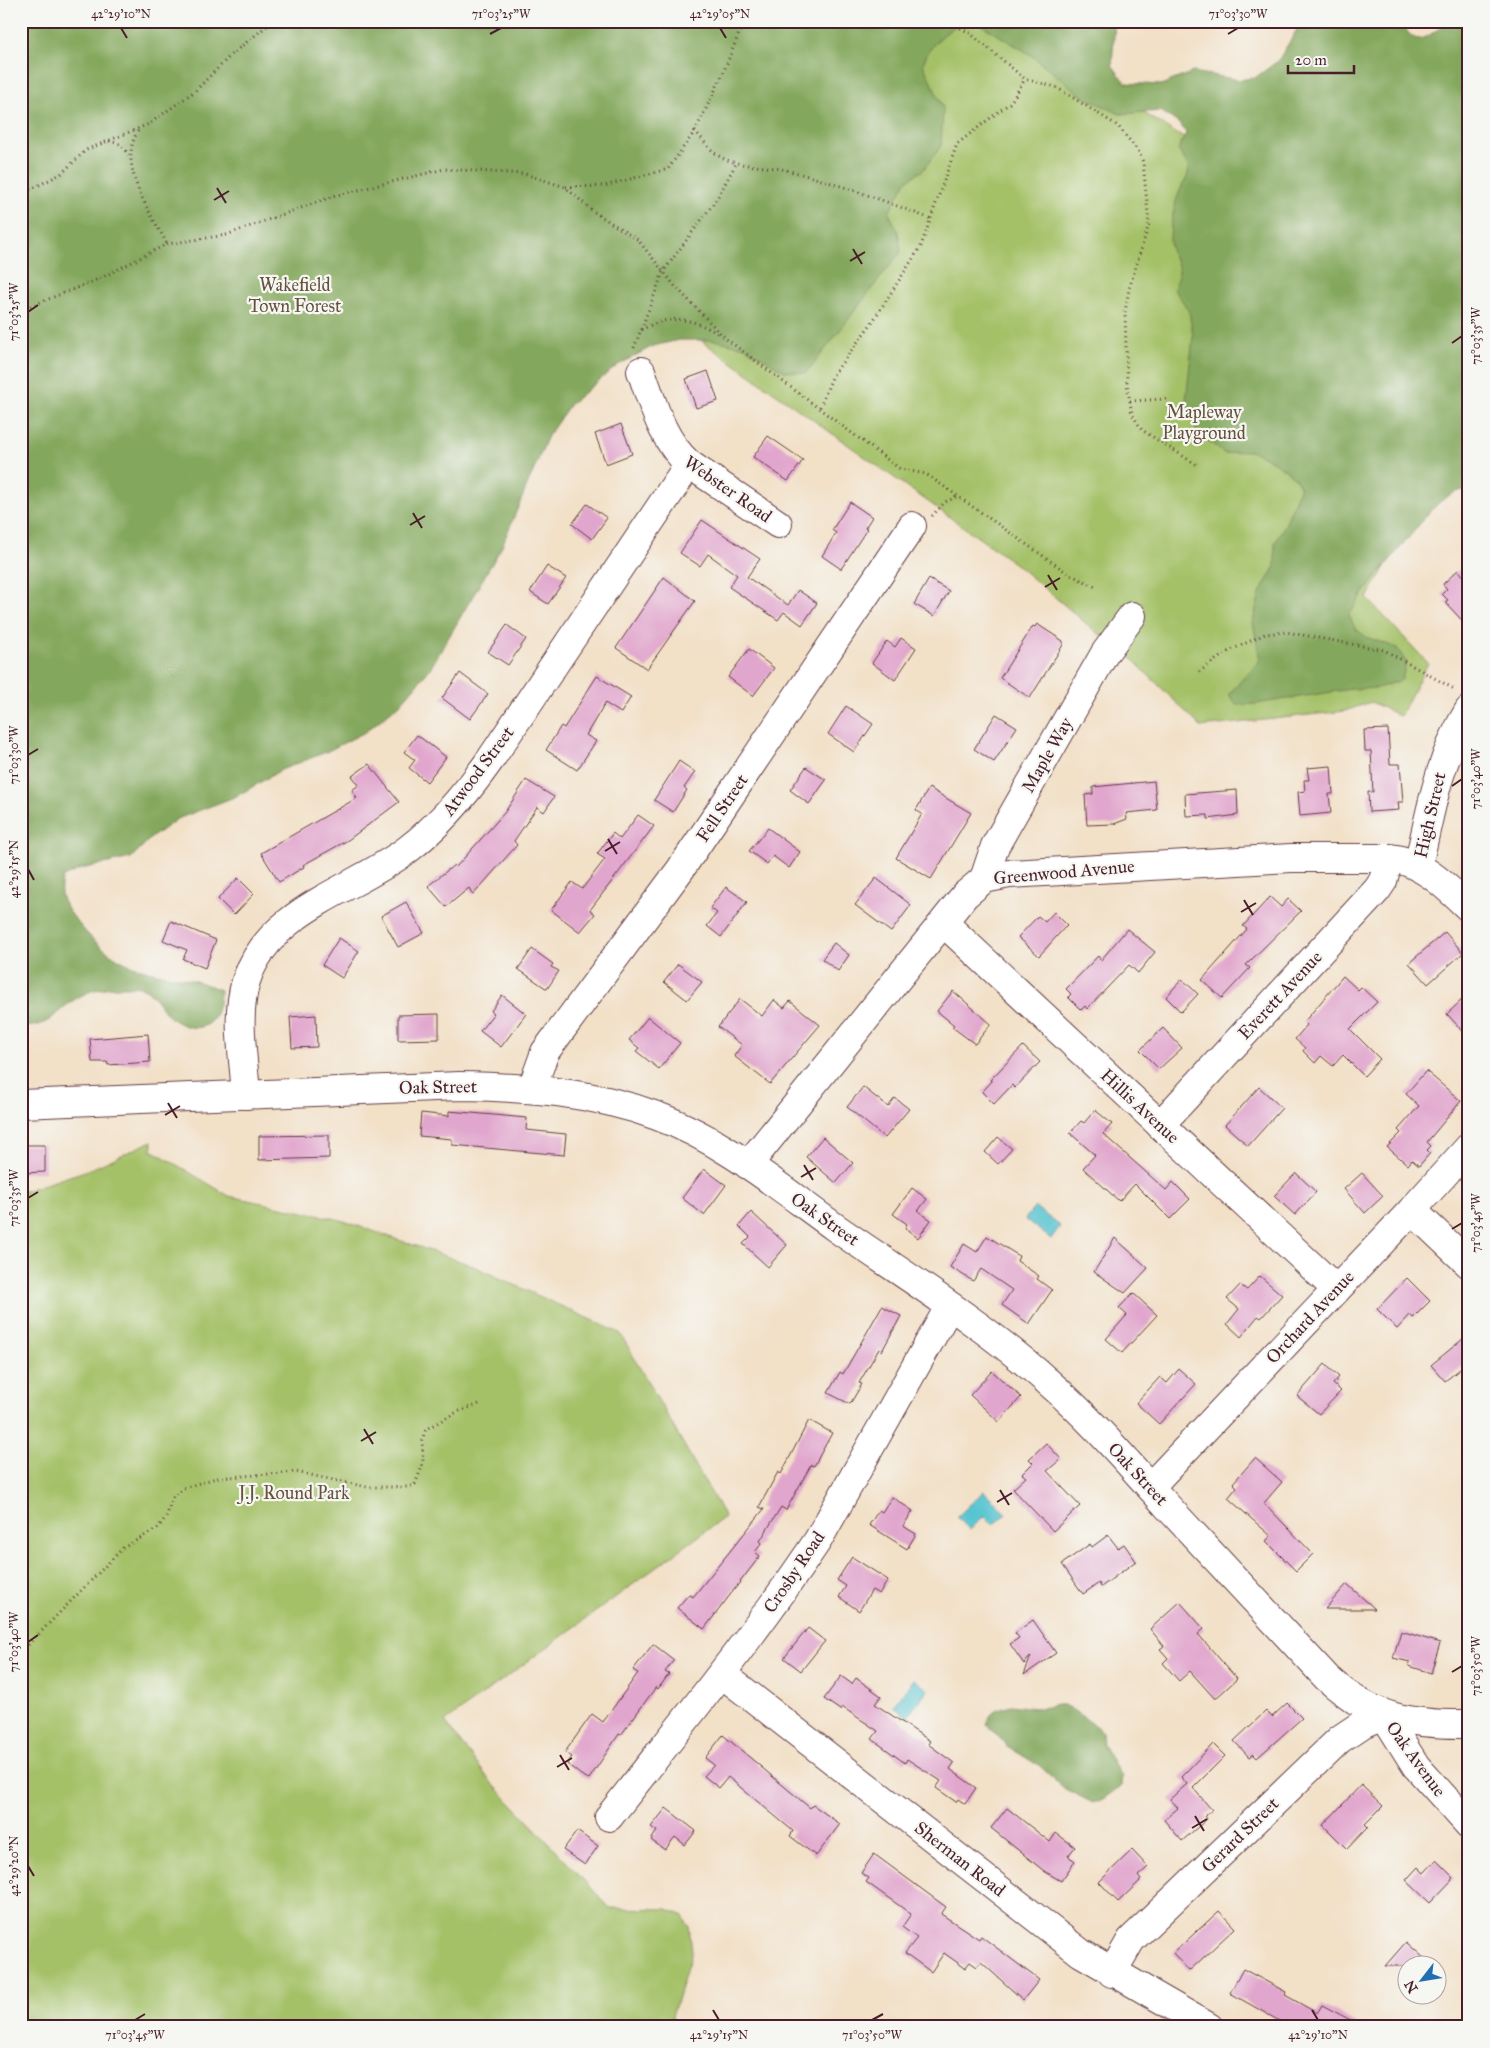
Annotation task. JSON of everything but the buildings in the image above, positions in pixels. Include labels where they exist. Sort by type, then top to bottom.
[{"type":"street","name":"Webster Road","points":[[641,371],[665,434],[677,452],[689,464],[778,524]]},
{"type":"street","name":"Atwood Street","points":[[246,1095],[241,1004],[246,980],[262,951],[276,934],[297,915],[407,850],[460,800],[490,760],[689,464]]},
{"type":"street","name":"Fell Street","points":[[532,1088],[545,1052],[680,870],[912,526]]},
{"type":"street","name":"Maple Way","points":[[984,879],[995,846],[1125,625]]},
{"type":"street","name":"High Street","points":[[1418,867],[1438,779],[1465,702]]},
{"type":"street","name":"Greenwood Avenue","points":[[748,1165],[969,891],[984,879],[1009,874],[1291,858],[1389,858],[1403,860],[1418,867],[1469,908]]},
{"type":"street","name":"Everett Avenue","points":[[1160,1125],[1377,890],[1383,880],[1389,858]]},
{"type":"street","name":"Hillis Avenue","points":[[944,924],[1336,1289]]},
{"type":"street","name":"Oak Street","points":[[21,1104],[459,1086],[532,1088],[609,1101],[657,1116],[704,1137],[748,1165],[1000,1343],[1050,1384],[1150,1487],[1327,1678],[1356,1701],[1384,1715],[1408,1721],[1431,1724],[1469,1724]]},
{"type":"street","name":"Orchard Avenue","points":[[1150,1487],[1412,1210],[1469,1147]]},
{"type":"street","points":[[1412,1210],[1469,1264]]},
{"type":"street","name":"Crosby Road","points":[[609,1817],[722,1674],[818,1540],[949,1307]]},
{"type":"street","name":"Sherman Road","points":[[722,1674],[1081,1953],[1112,1973],[1209,2027]]},
{"type":"street","name":"Oak Avenue","points":[[1384,1715],[1416,1766],[1469,1825]]},
{"type":"street","name":"Gerard Street","points":[[1112,1973],[1131,1940],[1333,1746],[1350,1731],[1384,1715]]},
{"type":"path","points":[[21,194],[61,174],[86,150],[138,130],[195,91],[232,53],[273,21]]},
{"type":"path","points":[[21,310],[100,278],[167,244],[226,236],[334,196],[444,170],[525,174],[565,187],[604,186],[668,169],[695,131],[721,78],[744,21]]},
{"type":"path","points":[[947,21],[970,33],[1025,79],[1056,87],[1118,126],[1133,142],[1143,162],[1149,224],[1129,290],[1125,312],[1130,401],[1134,420],[1142,430],[1197,465]]},
{"type":"path","points":[[820,406],[834,375],[871,324],[921,246],[957,144],[1010,102],[1025,79]]},
{"type":"path","points":[[138,130],[130,149],[134,175],[167,244]]},
{"type":"path","points":[[695,131],[716,155],[751,167],[783,170],[866,193],[931,219]]},
{"type":"path","points":[[108,141],[120,144],[131,157]]},
{"type":"path","points":[[641,371],[634,352],[640,330],[663,272],[716,200],[737,162]]},
{"type":"path","points":[[565,187],[594,212],[638,240],[663,272],[725,338]]},
{"type":"path","points":[[640,330],[653,324],[678,318],[700,323],[725,338],[820,406],[900,469],[926,474],[1068,574],[1098,588]]},
{"type":"path","points":[[1130,401],[1166,400]]},
{"type":"path","points":[[1199,672],[1227,652],[1266,634],[1286,632],[1384,650],[1437,678],[1465,702]]},
{"type":"path","points":[[21,1652],[123,1548],[158,1528],[166,1516],[173,1497],[183,1488],[216,1478],[296,1472],[367,1487],[409,1487],[415,1484],[423,1462],[422,1440],[426,1429],[457,1412],[482,1403]]},
{"type":"green space","name":"Mapleway Playground","points":[[21,21],[999,21],[1469,319],[1469,422],[1367,598],[1428,663],[1400,716],[1371,702],[1345,711],[1201,727],[1128,655],[1095,631],[1017,565],[616,280]]},
{"type":"green space","name":"Wakefield Town Forest","points":[[21,21],[963,21],[944,34],[934,44],[923,64],[943,108],[941,146],[923,170],[906,181],[889,213],[898,231],[901,252],[806,373],[784,371],[745,347],[714,340],[679,340],[653,346],[618,365],[570,404],[548,436],[501,548],[430,669],[399,705],[365,732],[326,752],[281,770],[237,796],[177,819],[151,838],[131,858],[81,869],[63,877],[61,895],[71,914],[90,937],[108,952],[138,968],[194,981],[220,990],[220,1001],[214,1017],[202,1027],[185,1026],[175,1021],[149,992],[140,987],[96,990],[84,994],[71,1002],[44,1023],[21,1026]]},
{"type":"green space","points":[[975,21],[1115,21],[1112,65],[1126,83],[1161,85],[1193,72],[1240,80],[1256,77],[1278,61],[1302,21],[1402,21],[1414,38],[1420,39],[1453,21],[1469,21],[1469,489],[1450,495],[1428,514],[1370,584],[1349,616],[1356,629],[1366,637],[1397,648],[1406,662],[1402,680],[1377,688],[1351,689],[1255,704],[1236,705],[1229,694],[1260,660],[1253,622],[1260,593],[1275,566],[1275,543],[1286,523],[1300,487],[1293,476],[1286,470],[1262,456],[1249,451],[1225,454],[1199,434],[1185,410],[1193,336],[1189,311],[1174,289],[1179,273],[1170,241],[1174,208],[1188,174],[1187,164],[1178,150],[1186,133],[1181,125],[1161,111],[1120,114],[1082,96],[1031,55]]},
{"type":"green space","name":"J.J. Round Park","points":[[152,1141],[152,1150],[229,1196],[341,1220],[471,1265],[620,1333],[725,1517],[445,1722],[491,1782],[610,1908],[667,1909],[682,1915],[689,1926],[692,1952],[672,2016],[675,2027],[21,2027],[21,1192],[91,1169]]},
{"type":"green space","points":[[1011,1705],[1039,1708],[1063,1705],[1089,1721],[1102,1732],[1103,1745],[1122,1777],[1121,1786],[1103,1799],[1093,1803],[1065,1789],[1041,1767],[1007,1746],[987,1724],[990,1716],[996,1711]]},
{"type":"water","points":[[1035,1207],[1060,1226],[1051,1239],[1025,1219]]},
{"type":"water","points":[[984,1491],[1006,1514],[996,1523],[992,1524],[984,1516],[970,1530],[957,1517]]},
{"type":"water","points":[[914,1679],[928,1690],[907,1717],[893,1706]]}]
